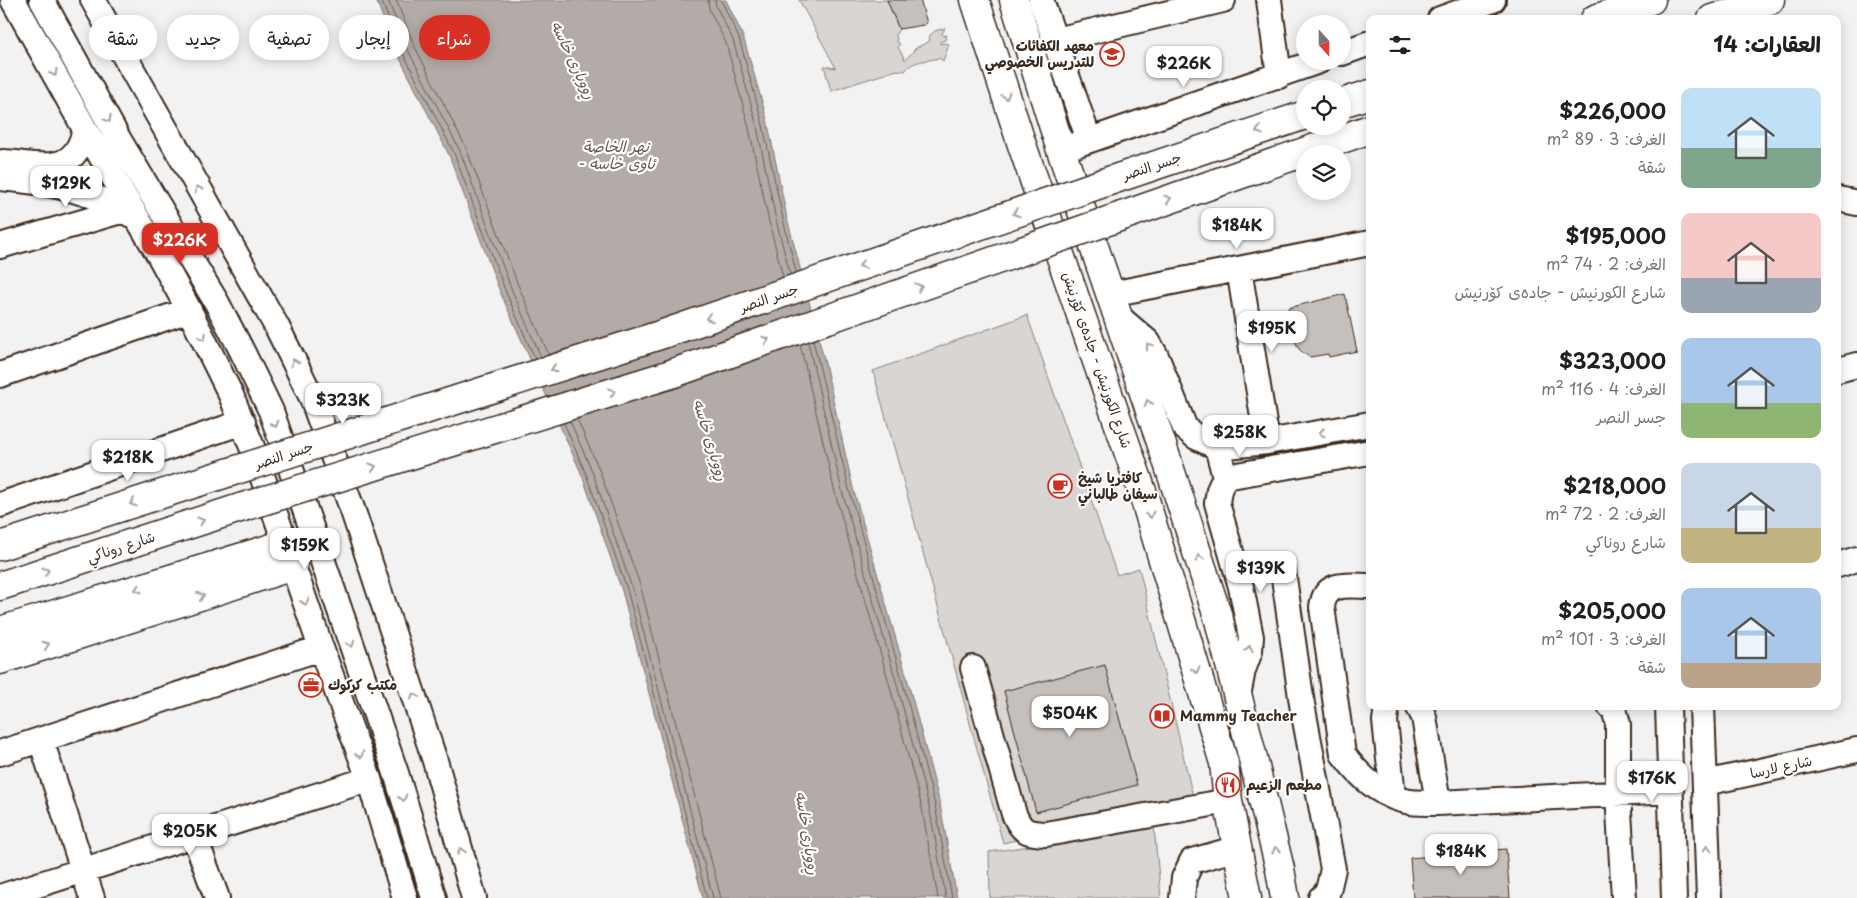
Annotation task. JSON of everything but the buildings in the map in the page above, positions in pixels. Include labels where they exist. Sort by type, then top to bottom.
[{"type":"main road","name":"شارع الكورنيش - جادەی کۆرنیش","points":[[975,0],[1022,145],[1146,500],[1224,763],[1228,801],[1247,898]]},
{"type":"main road","points":[[1014,0],[1061,150],[1219,620],[1280,869],[1285,898]]},
{"type":"main road","points":[[1591,15],[1598,0]]},
{"type":"main road","points":[[1607,15],[1651,0]]},
{"type":"main road","points":[[1724,15],[1770,0]]},
{"type":"main road","points":[[1351,100],[1366,95]]},
{"type":"main road","name":"جسر النصر","points":[[0,546],[660,335],[1296,118]]},
{"type":"main road","points":[[1336,140],[1366,130]]},
{"type":"main road","name":"شارع روناكي","points":[[0,586],[243,507],[668,374],[1336,140]]},
{"type":"main road","points":[[0,631],[289,555]]},
{"type":"main road","points":[[0,660],[289,555]]},
{"type":"street","points":[[13,0],[131,215],[159,255],[189,310],[231,395],[369,779],[405,898]]},
{"type":"street","points":[[42,0],[119,140],[181,241],[242,352],[271,411],[383,737],[434,898]]},
{"type":"street","points":[[94,0],[164,129],[277,327],[312,398],[354,514],[436,764],[474,898]]},
{"type":"street","points":[[1041,0],[1089,140]]},
{"type":"street","points":[[1056,40],[1223,0]]},
{"type":"street","points":[[1269,0],[1279,76]]},
{"type":"street","points":[[1451,15],[1493,0]]},
{"type":"street","points":[[1751,15],[1777,0]]},
{"type":"street","points":[[1351,50],[1366,44]]},
{"type":"street","points":[[1061,150],[1296,70]]},
{"type":"street","points":[[0,178],[32,173],[68,161],[79,149],[85,129]]},
{"type":"street","points":[[1336,140],[1366,137]]},
{"type":"street","points":[[0,162],[32,173],[54,184],[96,196],[131,215]]},
{"type":"street","points":[[1841,200],[1857,203]]},
{"type":"street","points":[[0,246],[131,215]]},
{"type":"street","points":[[159,255],[181,241]]},
{"type":"street","points":[[1366,244],[1239,269],[1115,306],[1148,342],[1185,428],[1196,437],[1217,446],[1267,442],[1366,425]]},
{"type":"street","points":[[1239,269],[1267,442]]},
{"type":"street","points":[[0,375],[189,310]]},
{"type":"street","points":[[1841,369],[1857,365]]},
{"type":"street","points":[[0,505],[242,422]]},
{"type":"street","points":[[1217,446],[1224,477],[1217,503],[1241,587],[1251,637],[1250,651],[1243,670],[1238,696]]},
{"type":"street","points":[[1224,477],[1366,453]]},
{"type":"street","points":[[1841,564],[1857,559]]},
{"type":"street","points":[[1284,571],[1302,704],[1332,868],[1328,891],[1321,898]]},
{"type":"street","points":[[1366,586],[1339,585],[1329,590],[1323,598],[1322,607],[1343,754],[1354,770],[1385,793],[1409,802],[1438,803],[1670,791]]},
{"type":"street","points":[[0,753],[321,648]]},
{"type":"street","points":[[973,668],[1014,814],[1020,826],[1027,832],[1046,834],[1228,801]]},
{"type":"street","points":[[336,687],[383,737]]},
{"type":"street","points":[[1386,710],[1385,721],[1393,796]]},
{"type":"street","points":[[1420,710],[1424,717],[1438,803]]},
{"type":"street","points":[[1614,710],[1618,724],[1618,794],[1624,898]]},
{"type":"street","points":[[1668,710],[1674,898]]},
{"type":"street","points":[[1702,710],[1709,898]]},
{"type":"street","points":[[42,740],[92,898]]},
{"type":"street","name":"شارع لارسا","points":[[1705,783],[1857,750]]},
{"type":"street","points":[[0,897],[369,779]]},
{"type":"street","points":[[194,835],[217,898]]},
{"type":"street","points":[[1182,898],[1184,878],[1192,861],[1238,848]]},
{"type":"shaded area","points":[[799,0],[887,0],[899,29],[896,34],[897,42],[900,44],[898,47],[905,60],[916,48],[930,41],[929,36],[935,31],[945,28],[942,34],[943,36],[946,35],[945,40],[940,42],[940,44],[949,44],[943,61],[939,58],[920,61],[908,67],[905,71],[897,70],[831,91],[824,66],[836,68]]},
{"type":"shaded area","points":[[1027,315],[1117,575],[1139,568],[1194,801],[1003,843],[873,371]]},
{"type":"shaded area","points":[[1154,828],[1161,898],[990,898],[989,852]]},
{"type":"water","name":"نهر الخاصة - ئاوی خاسە","points":[[376,0],[726,0],[743,36],[767,119],[787,218],[824,359],[853,488],[907,678],[940,804],[957,898],[703,898],[622,591],[582,475],[500,292],[449,155],[401,60],[409,60],[409,15],[382,15]]},
{"type":"place","name":"معهد الكفائات للتدريس الخصوصي","points":[[1112,54]]},
{"type":"place","name":"كافتريا شيخ سيفان طالباني","points":[[1060,486]]},
{"type":"place","name":"مكتب كركوك","points":[[311,685]]},
{"type":"place","name":"Mammy Teacher","points":[[1162,716]]},
{"type":"place","name":"مطعم الزعيم","points":[[1228,785]]},
{"type":"water label","name":"ڕووباری خاسە","points":[[573,60]]},
{"type":"water label","name":"ڕووباری خاسە","points":[[710,440]]},
{"type":"water label","name":"ڕووباری خاسە","points":[[807,833]]}]
